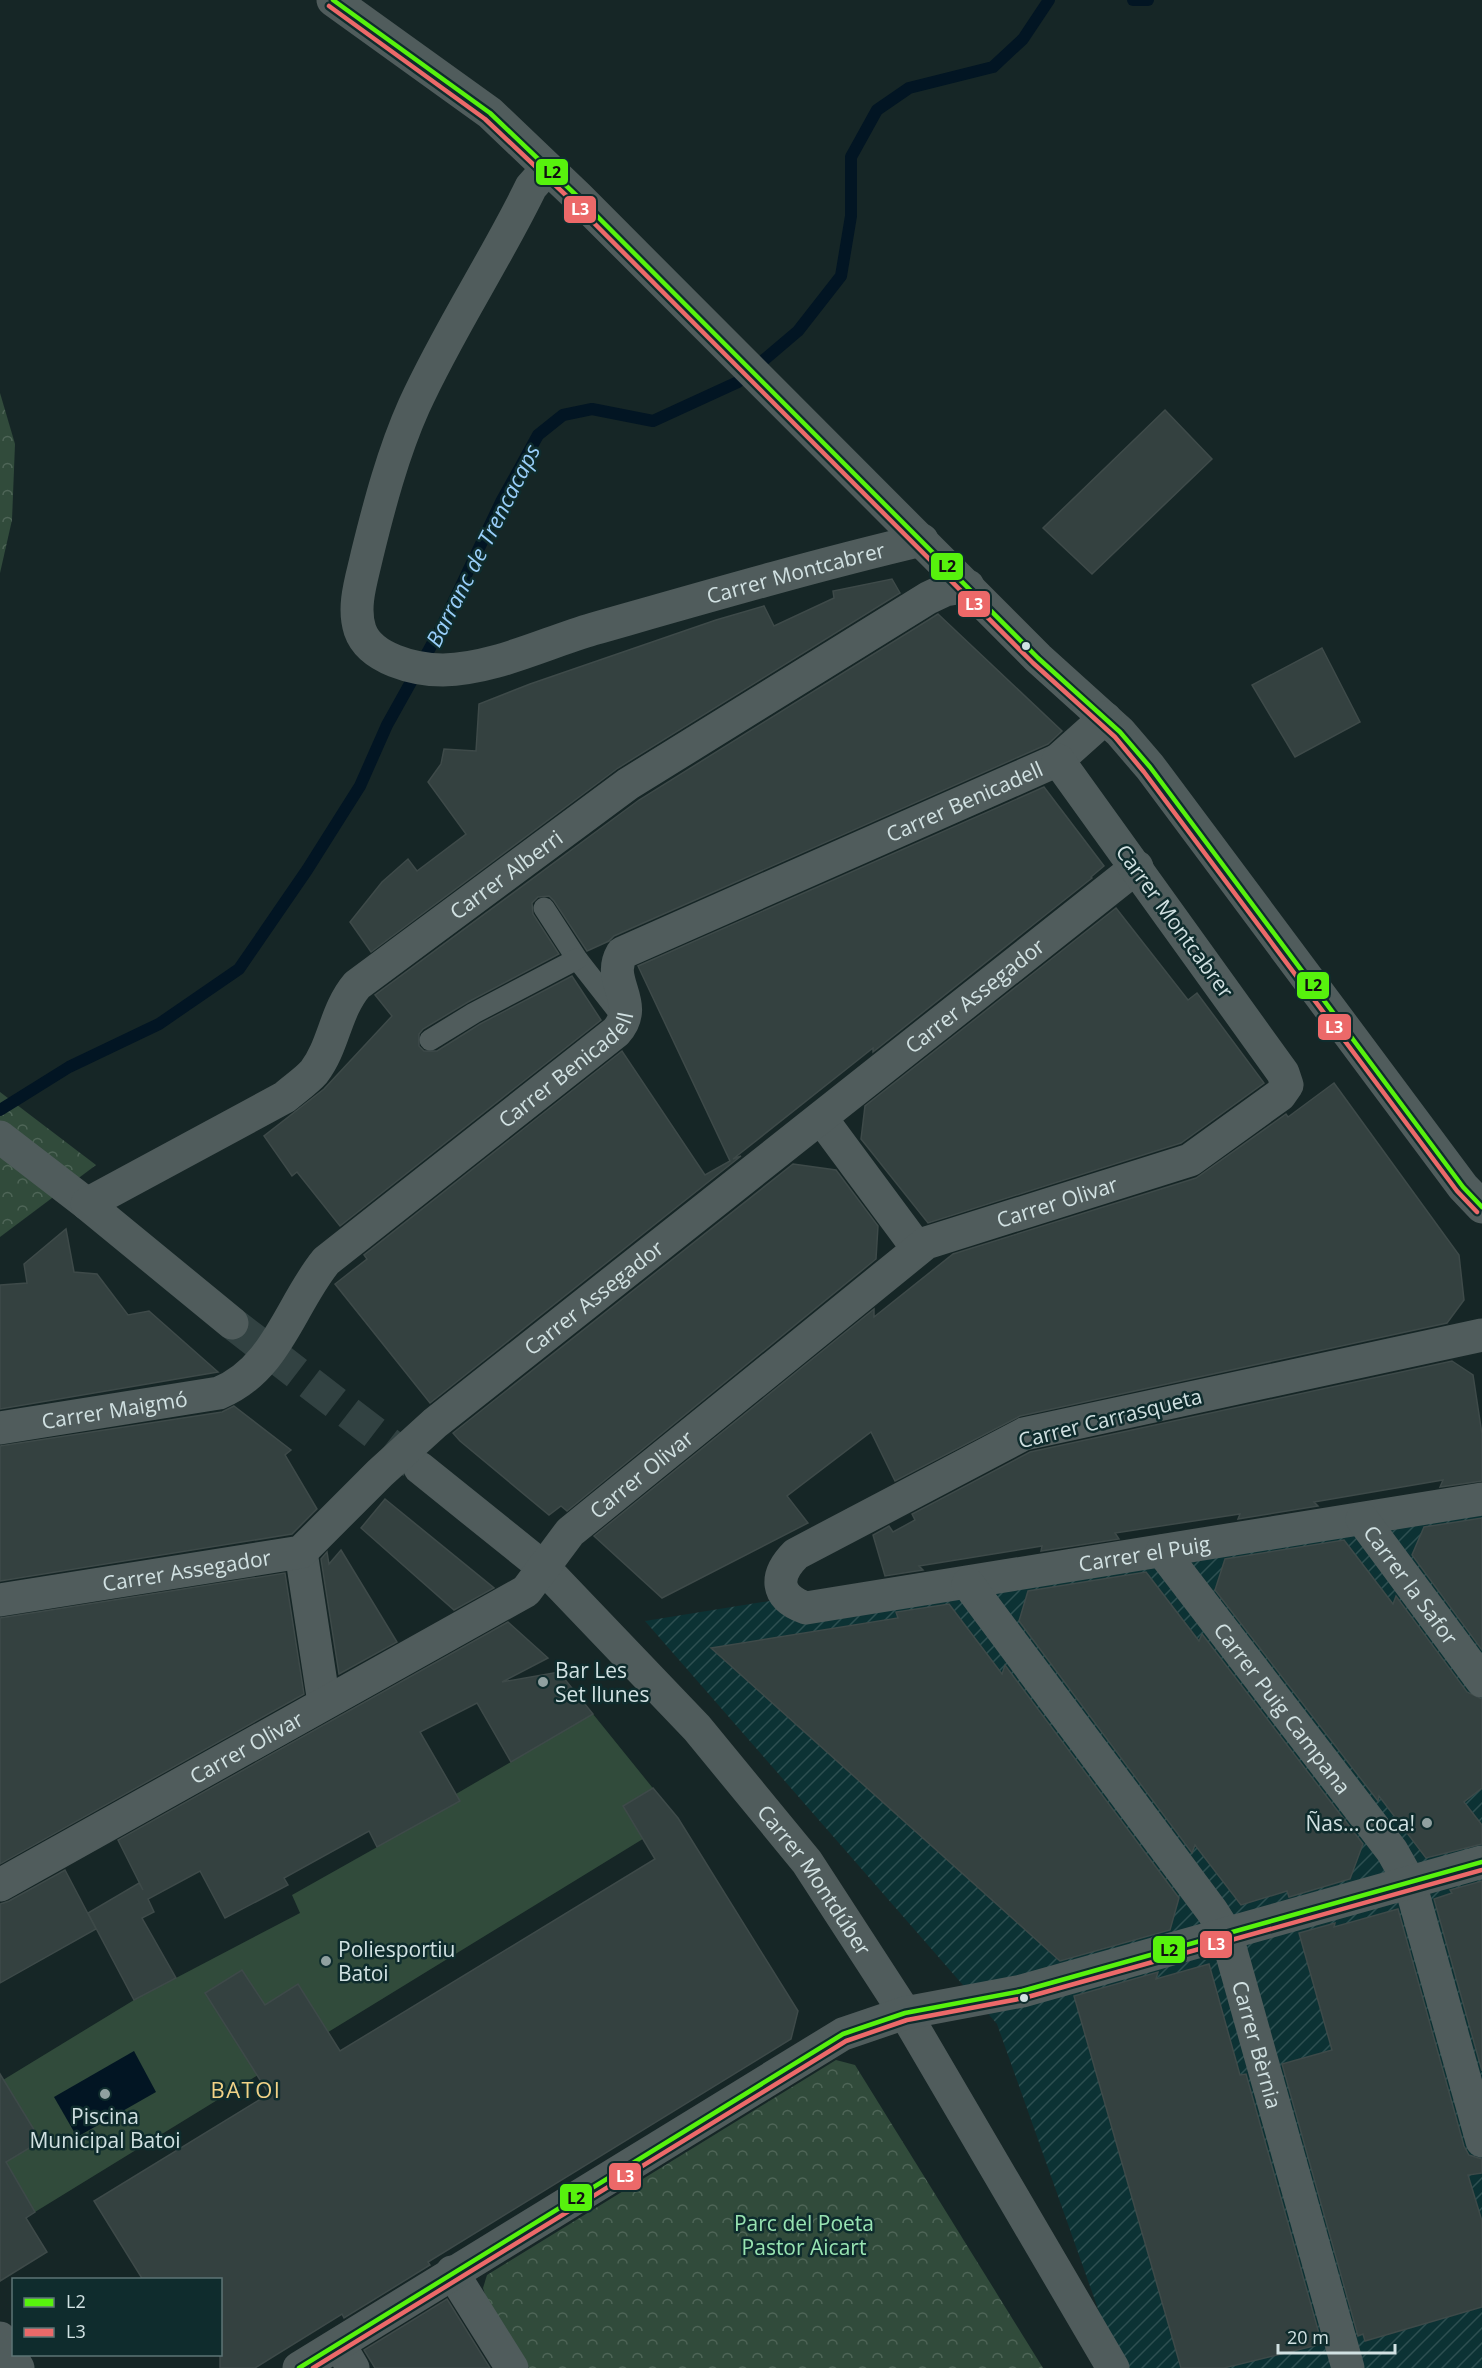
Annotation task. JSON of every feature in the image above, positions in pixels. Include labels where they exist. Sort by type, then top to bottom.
[{"type":"street","points":[[333,0],[490,113],[577,196],[1038,658],[1106,718],[1150,767],[1463,1186],[1482,1207]]},
{"type":"street","name":"Carrer Montcabrer","points":[[547,169],[531,187],[412,410],[371,541],[357,611],[360,631],[368,645],[389,658],[409,665],[441,670],[473,667],[592,630],[922,540]]},
{"type":"street","name":"Carrer Alberri","points":[[87,1204],[285,1097],[316,1068],[342,1006],[357,985],[628,784],[928,598],[945,590],[968,586]]},
{"type":"street","name":"Carrer Benicadell","points":[[229,1389],[270,1352],[316,1273],[327,1261],[620,1028],[627,1004],[619,982],[617,963],[627,949],[1058,760],[1106,718]]},
{"type":"street","name":"Carrer Montcabrer","points":[[1058,760],[1283,1073],[1287,1085]]},
{"type":"street","name":"Carrer Assegador","points":[[0,1599],[301,1552],[380,1473],[435,1423],[1137,867]]},
{"type":"street","name":"Carrer Olivar","points":[[0,1885],[526,1591],[570,1532],[918,1249],[937,1238],[1190,1160],[1280,1095],[1287,1085]]},
{"type":"street","points":[[820,1118],[918,1249]]},
{"type":"street","points":[[0,1137],[87,1204],[232,1323]]},
{"type":"street","name":"Carrer Carrasqueta","points":[[806,1608],[794,1604],[784,1594],[780,1580],[783,1567],[796,1554],[1024,1434],[1482,1335]]},
{"type":"street","name":"Carrer Maigmó","points":[[0,1428],[219,1393],[229,1389]]},
{"type":"street","name":"Carrer Montdúber","points":[[420,1468],[543,1567],[697,1728],[807,1862],[905,2013],[1113,2368]]},
{"type":"street","name":"Carrer el Puig","points":[[806,1608],[968,1584],[1482,1499]]},
{"type":"street","name":"Carrer la Safor","points":[[1362,1519],[1482,1681]]},
{"type":"street","name":"Carrer Puig Campana","points":[[1162,1551],[1392,1851],[1410,1883],[1482,2141]]},
{"type":"street","points":[[301,1552],[324,1703]]},
{"type":"street","name":"Carrer Bèrnia","points":[[968,1584],[1226,1933],[1348,2368]]},
{"type":"street","points":[[299,2368],[346,2356],[452,2272],[843,2034],[905,2013],[1022,1991],[1482,1862]]},
{"type":"street","points":[[452,2272],[512,2368]]},
{"type":"street","points":[[0,2338],[18,2368]]},
{"type":"lane","points":[[544,908],[577,959],[624,1019]]},
{"type":"lane","points":[[430,1040],[483,1008],[577,959]]},
{"type":"shaded area","points":[[1482,1486],[1482,2368],[1119,2368],[997,2024],[645,1621]]},
{"type":"shaded area","name":"Piscina Municipal Batoi","points":[[134,2051],[156,2092],[77,2137],[54,2097]]},
{"type":"green space","points":[[0,393],[15,444],[12,520],[0,573]]},
{"type":"green space","points":[[0,1092],[96,1165],[0,1237]]},
{"type":"green space","name":"Poliesportiu Batoi","points":[[593,1714],[677,1818],[35,2212],[6,2162],[41,2141],[3,2080],[134,2000],[300,1913],[292,1895],[459,1801],[456,1794]]},
{"type":"green space","name":"Parc del Poeta Pastor Aicart","points":[[836,2060],[855,2065],[1043,2368],[529,2368],[487,2301],[483,2288],[487,2275]]},
{"type":"building","points":[[1165,410],[1212,459],[1092,574],[1043,528]]},
{"type":"building","points":[[892,579],[900,593],[618,768],[371,952],[350,922],[382,882],[408,859],[417,871],[466,834],[428,782],[441,764],[444,749],[476,751],[479,704],[530,684],[716,620],[764,606],[774,626],[834,598],[833,591]]},
{"type":"building","points":[[938,614],[1062,731],[1048,744],[614,936],[609,941],[587,951],[554,901],[549,896],[538,897],[532,903],[533,914],[559,954],[468,1002],[423,1029],[419,1034],[419,1046],[424,1051],[437,1051],[480,1024],[572,976],[601,1020],[340,1226],[297,1172],[292,1176],[264,1136],[324,1089],[392,1016],[375,995],[639,800]]},
{"type":"building","points":[[1322,648],[1360,722],[1295,757],[1252,685]]},
{"type":"building","points":[[1044,787],[1104,866],[1092,878],[873,1052],[873,1048],[733,1159],[741,1156],[430,1403],[335,1284],[367,1259],[364,1255],[622,1051],[705,1175],[730,1161],[638,966]]},
{"type":"building","points":[[1116,908],[1188,1000],[1197,993],[1264,1083],[1181,1143],[928,1223],[861,1139],[865,1106]]},
{"type":"building","points":[[1334,1083],[1459,1255],[1464,1300],[1447,1323],[1020,1416],[895,1481],[871,1432],[787,1496],[808,1523],[662,1598],[594,1536],[874,1309],[874,1317],[953,1254],[1196,1178],[1286,1114],[1288,1117]]},
{"type":"building","points":[[793,1164],[836,1170],[878,1226],[876,1259],[567,1511],[561,1506],[549,1515],[453,1433]]},
{"type":"building","points":[[66,1229],[74,1272],[97,1274],[128,1315],[149,1311],[218,1372],[0,1409],[0,1285],[27,1283],[24,1264]]},
{"type":"building","points":[[1452,1361],[1473,1375],[1482,1434],[1482,1481],[1440,1487],[1443,1480],[1314,1502],[1318,1506],[1238,1519],[1240,1514],[1115,1533],[1119,1539],[1041,1551],[1042,1546],[919,1566],[923,1570],[885,1576],[873,1535],[889,1526],[893,1532],[915,1520],[912,1514],[1030,1452]]},
{"type":"building","points":[[234,1406],[291,1450],[285,1455],[317,1509],[292,1534],[0,1581],[0,1446],[222,1412]]},
{"type":"building","points":[[385,1499],[494,1588],[454,1610],[361,1528]]},
{"type":"building","points":[[1482,1518],[1482,1650],[1412,1555],[1424,1527]]},
{"type":"building","points":[[1344,1540],[1393,1604],[1396,1596],[1467,1692],[1482,1699],[1482,1788],[1464,1802],[1482,1825],[1482,1844],[1426,1858],[1379,1796],[1378,1801],[1215,1590],[1225,1559]]},
{"type":"building","points":[[341,1550],[397,1642],[339,1674],[321,1559],[327,1552],[329,1564]]},
{"type":"building","points":[[1146,1572],[1199,1641],[1202,1634],[1363,1844],[1350,1879],[1289,1897],[1287,1891],[1241,1905],[1195,1845],[1192,1853],[1019,1621],[1028,1591]]},
{"type":"building","points":[[285,1573],[304,1694],[0,1864],[0,1618]]},
{"type":"building","points":[[949,1604],[1002,1674],[1005,1665],[1179,1898],[1170,1930],[1060,1961],[711,1648],[898,1618],[896,1612]]},
{"type":"building","points":[[508,1622],[548,1658],[502,1682],[559,1672],[593,1714],[511,1762],[477,1703],[420,1732],[460,1801],[377,1847],[369,1831],[284,1878],[288,1885],[225,1918],[200,1871],[148,1899],[154,1912],[142,1918],[176,1978],[134,2000],[88,1913],[139,1883],[143,1890],[118,1840]]},
{"type":"building","points":[[653,1788],[678,1818],[798,2011],[791,2039],[428,2262],[430,2265],[344,2318],[342,2314],[255,2368],[220,2368],[222,2278],[142,2278],[94,2201],[269,2094],[205,1993],[242,1970],[265,2005],[298,1984],[340,2051],[655,1859],[623,1806]]},
{"type":"building","points":[[65,1870],[96,1929],[0,1983],[0,1904]]},
{"type":"building","points":[[1482,1881],[1482,2071],[1434,1899],[1452,1893],[1450,1890]]},
{"type":"building","points":[[1398,1909],[1464,2146],[1469,2155],[1482,2159],[1482,2173],[1468,2175],[1482,2221],[1482,2307],[1365,2341],[1363,2334],[1358,2336],[1282,2064],[1332,2050],[1299,1933],[1335,1923],[1334,1927]]},
{"type":"building","points":[[1209,1964],[1240,2075],[1246,2074],[1322,2344],[1224,2368],[1181,2368],[1074,1996],[1158,1972],[1156,1979]]},
{"type":"building","points":[[0,2074],[41,2141],[6,2162],[35,2212],[26,2218],[47,2252],[0,2281]]},
{"type":"building","points":[[447,2299],[490,2368],[375,2368],[364,2350]]},
{"type":"waterway","name":"Barranc de Trencacaps","points":[[0,1110],[69,1067],[159,1024],[239,969],[307,870],[360,786],[387,725],[440,630],[501,502],[538,435],[563,415],[592,409],[653,421],[738,382],[798,331],[841,276],[851,216],[851,157],[877,110],[909,88],[993,67],[1023,39],[1049,0]]},
{"type":"waterway","name":"Barranc de Trencacaps","points":[[1133,0],[1148,0]]},
{"type":"tunnel","points":[[232,1323],[420,1468]]},
{"type":"transit line","name":"L2","points":[[333,0],[490,113],[577,196],[1038,658],[1120,732],[1150,767],[1463,1187],[1482,1207]]},
{"type":"transit line","name":"L3","points":[[329,6],[485,119],[572,201],[1033,663],[1115,737],[1144,772],[1457,1191],[1477,1212]]},
{"type":"transit line","name":"L2","points":[[299,2368],[843,2034],[905,2013],[1022,1991],[1482,1862]]},
{"type":"transit line","name":"L3","points":[[313,2368],[846,2041],[907,2020],[1024,1998],[1482,1870]]},
{"type":"place","name":"Bar Les Set llunes","points":[[543,1682]]},
{"type":"place","name":"Ñas... coca!","points":[[1427,1823]]},
{"type":"place","name":"Poliesportiu Batoi","points":[[326,1961]]},
{"type":"place","name":"Piscina Municipal Batoi","points":[[105,2094]]},
{"type":"district","name":"BATOI","points":[[246,2089]]}]
